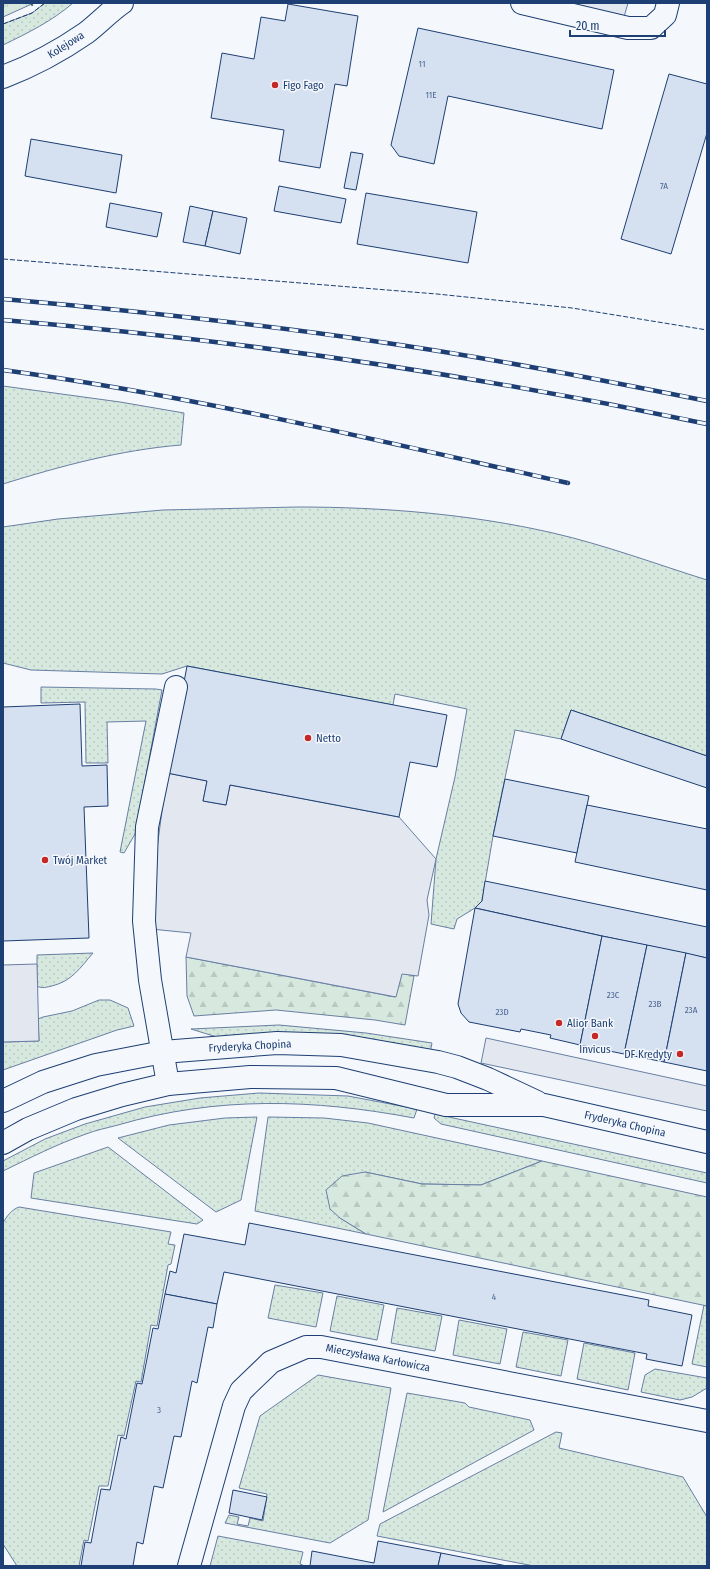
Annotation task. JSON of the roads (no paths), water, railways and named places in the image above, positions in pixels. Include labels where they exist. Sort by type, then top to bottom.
[{"type":"street","name":"Kolejowa","points":[[5,81],[57,51],[86,32],[122,3]]},
{"type":"street","points":[[522,3],[628,28],[651,28],[665,15],[668,3]]},
{"type":"street","points":[[168,1084],[150,980],[144,921],[144,898],[147,827],[176,687]]},
{"type":"street","name":"Fryderyka Chopina","points":[[3,1101],[43,1082],[96,1065],[163,1052],[277,1043],[341,1045],[438,1062],[457,1067],[488,1079],[544,1106]]},
{"type":"street","name":"Fryderyka Chopina","points":[[3,1143],[28,1129],[76,1109],[122,1095],[168,1084],[250,1077],[336,1078],[446,1105],[544,1106],[707,1142]]},
{"type":"street","name":"Mieczysława Karłowicza","points":[[189,1566],[234,1406],[241,1390],[271,1362],[306,1347],[320,1347],[707,1421]]},
{"type":"railway","points":[[3,299],[188,317],[281,328],[415,347],[499,361],[707,401]]},
{"type":"railway","points":[[3,320],[180,338],[356,361],[532,390],[707,424]]},
{"type":"railway","points":[[3,370],[145,393],[287,420],[568,483]]},
{"type":"place","name":"Figo Fago","points":[[275,85]]},
{"type":"place","name":"Netto","points":[[308,738]]},
{"type":"place","name":"Twój Market","points":[[45,860]]},
{"type":"place","name":"Alior Bank","points":[[559,1023]]},
{"type":"place","name":"Invicus","points":[[595,1036]]},
{"type":"place","name":"DF Kredyty","points":[[680,1054]]}]
